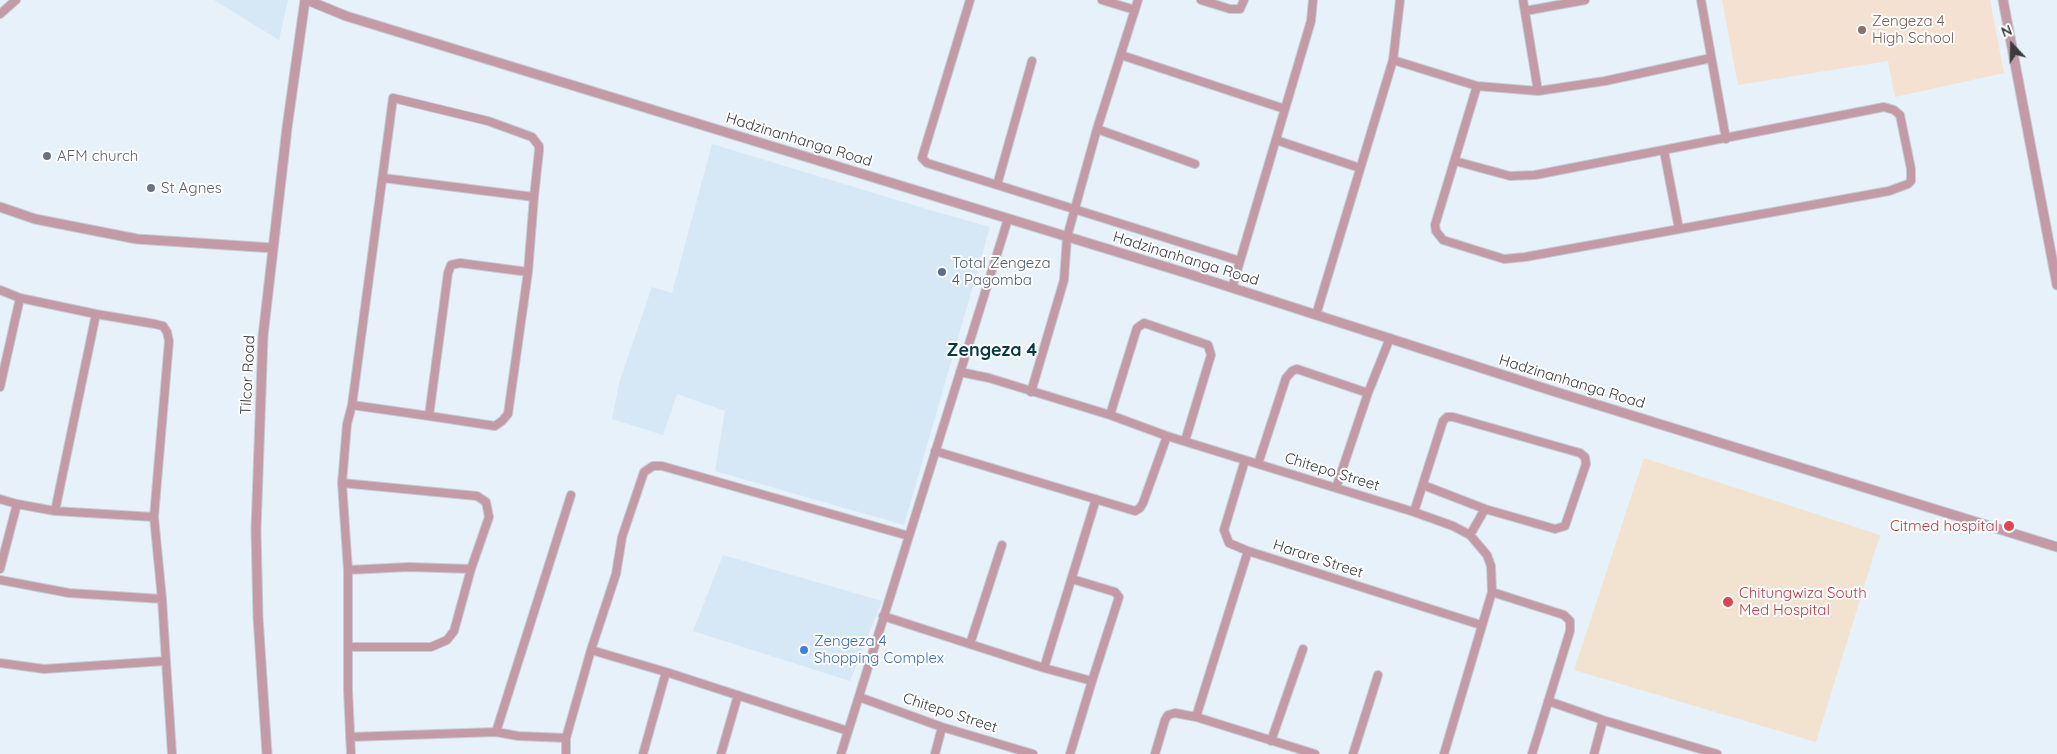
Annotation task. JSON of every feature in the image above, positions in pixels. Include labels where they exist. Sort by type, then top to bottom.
[{"type":"street","points":[[0,14],[16,0]]},
{"type":"street","name":"Hadzinanhanga Road","points":[[306,0],[346,16],[1232,288],[1547,389],[2057,547]]},
{"type":"street","name":"Tilcor Road","points":[[267,754],[258,626],[256,502],[263,336],[306,0]]},
{"type":"street","points":[[970,0],[922,158],[927,163],[1240,261]]},
{"type":"street","points":[[1102,0],[1135,10]]},
{"type":"street","points":[[1031,392],[1064,280],[1067,237],[1097,129],[1138,0]]},
{"type":"street","points":[[1201,0],[1230,10],[1240,9],[1244,0]]},
{"type":"street","points":[[1232,288],[1311,21],[1313,0]]},
{"type":"street","points":[[1316,315],[1393,60],[1400,0]]},
{"type":"street","points":[[1523,0],[1538,91]]},
{"type":"street","points":[[1525,11],[1585,0]]},
{"type":"street","points":[[1701,0],[1726,139]]},
{"type":"street","points":[[2004,0],[2057,285]]},
{"type":"street","points":[[1121,55],[1285,109]]},
{"type":"street","points":[[1393,60],[1477,86],[1538,91],[1605,81],[1711,58]]},
{"type":"street","points":[[997,185],[1032,61]]},
{"type":"street","points":[[1456,161],[1510,176],[1534,175],[1868,110],[1890,108],[1900,115],[1911,169],[1911,181],[1908,184],[1890,190],[1525,257],[1504,259],[1443,240],[1436,231],[1435,225],[1456,161],[1477,86]]},
{"type":"street","points":[[350,754],[348,570],[342,483],[347,424],[352,406],[392,98],[488,121],[532,138],[539,146],[539,151],[528,272],[508,414],[496,426],[352,406]]},
{"type":"street","points":[[1097,129],[1195,164]]},
{"type":"street","points":[[1276,140],[1360,168]]},
{"type":"street","points":[[1664,151],[1679,229]]},
{"type":"street","points":[[383,178],[534,197]]},
{"type":"street","points":[[0,207],[36,218],[137,239],[273,248]]},
{"type":"street","points":[[841,754],[1008,219]]},
{"type":"street","points":[[429,416],[448,273],[451,265],[460,263],[528,272]]},
{"type":"street","points":[[0,290],[20,298],[163,326],[167,332],[169,341],[154,517],[162,599],[172,754]]},
{"type":"street","points":[[0,387],[20,298]]},
{"type":"street","points":[[55,511],[96,314]]},
{"type":"street","points":[[1110,415],[1137,328],[1144,323],[1208,345],[1211,355],[1185,441]]},
{"type":"street","points":[[1336,488],[1368,393],[1390,338]]},
{"type":"street","points":[[1258,464],[1286,378],[1292,370],[1297,369],[1368,393]]},
{"type":"street","name":"Chitepo Street","points":[[960,372],[989,378],[1110,415],[1167,436],[1414,512],[1453,526],[1470,535],[1487,555],[1491,566],[1492,592],[1444,754]]},
{"type":"street","points":[[1414,512],[1443,421],[1449,417],[1580,453],[1585,456],[1586,464],[1570,515],[1567,523],[1562,528],[1554,529],[1485,509],[1423,485]]},
{"type":"street","points":[[935,451],[1132,510],[1140,508],[1167,436]]},
{"type":"street","name":"Harare Street","points":[[1245,460],[1224,530],[1229,543],[1248,551],[1482,625]]},
{"type":"street","points":[[566,754],[566,738],[591,650],[616,574],[622,537],[644,472],[652,466],[662,466],[909,536]]},
{"type":"street","points":[[342,483],[477,496],[486,502],[489,516],[471,569],[454,631],[448,640],[440,645],[431,647],[349,647]]},
{"type":"street","points":[[496,732],[572,495]]},
{"type":"street","points":[[0,499],[55,511],[154,517]]},
{"type":"street","points":[[1044,668],[1096,499]]},
{"type":"street","points":[[0,569],[18,504]]},
{"type":"street","points":[[1470,535],[1485,509]]},
{"type":"street","points":[[970,644],[1002,545]]},
{"type":"street","points":[[1196,717],[1248,551]]},
{"type":"street","points":[[348,570],[409,567],[471,569]]},
{"type":"street","points":[[1070,754],[1119,597],[1115,592],[1072,579]]},
{"type":"street","points":[[0,580],[69,592],[162,599]]},
{"type":"street","points":[[1492,592],[1564,615],[1568,618],[1570,631],[1532,754]]},
{"type":"street","points":[[883,616],[1044,668],[1092,681]]},
{"type":"street","points":[[1271,741],[1303,649]]},
{"type":"street","points":[[591,650],[666,672],[848,731]]},
{"type":"street","points":[[0,663],[44,669],[165,661]]},
{"type":"street","points":[[643,754],[666,672]]},
{"type":"street","points":[[1353,754],[1378,674]]},
{"type":"street","points":[[722,754],[738,695]]},
{"type":"street","name":"Chitepo Street","points":[[859,697],[942,727],[1033,754]]},
{"type":"street","points":[[1548,701],[1603,720],[1717,754]]},
{"type":"street","points":[[1155,754],[1168,715],[1175,713],[1196,717],[1315,754]]},
{"type":"street","points":[[1594,754],[1603,720]]},
{"type":"street","points":[[935,754],[942,727]]},
{"type":"street","points":[[350,738],[496,732],[518,736],[566,738]]},
{"type":"shaded area","points":[[214,0],[288,0],[279,40]]},
{"type":"shaded area","name":"Zengeza 4 High School","points":[[1722,0],[1990,0],[2004,73],[1895,97],[1888,61],[1738,85]]},
{"type":"shaded area","points":[[712,144],[990,227],[904,525],[715,471],[725,411],[677,394],[663,435],[612,419],[620,380],[652,287],[672,293]]},
{"type":"shaded area","name":"Chitungwiza South Med Hospital","points":[[1644,458],[1880,535],[1816,742],[1574,670]]},
{"type":"shaded area","points":[[723,555],[882,601],[850,681],[693,631]]},
{"type":"place","name":"Zengeza 4 High School","points":[[1862,30]]},
{"type":"place","name":"AFM church","points":[[47,156]]},
{"type":"place","name":"St Agnes","points":[[151,188]]},
{"type":"place","name":"Total Zengeza 4 Pagomba","points":[[942,272]]},
{"type":"place","name":"Citmed hospital","points":[[2009,526]]},
{"type":"place","name":"Chitungwiza South Med Hospital","points":[[1728,602]]},
{"type":"place","name":"Zengeza 4 Shopping Complex","points":[[804,650]]},
{"type":"district","name":"Zengeza 4","points":[[992,351]]}]
